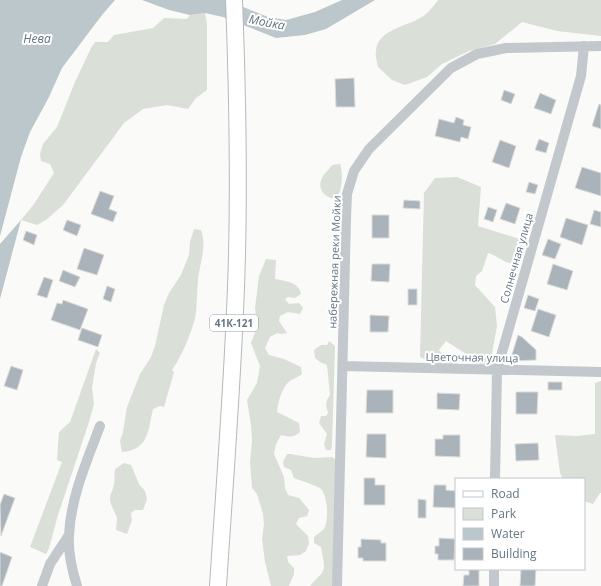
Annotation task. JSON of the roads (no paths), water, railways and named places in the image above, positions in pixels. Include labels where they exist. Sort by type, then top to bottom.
[{"type":"main road","name":"41К-121","points":[[218,586],[235,311],[238,121],[234,0]]},
{"type":"street","points":[[584,46],[601,46]]},
{"type":"street","name":"набережная реки Мойки","points":[[338,586],[346,219],[348,194],[354,171],[370,149],[450,68],[477,54],[506,48],[584,46]]},
{"type":"street","name":"Солнечная улица","points":[[495,478],[497,370],[581,76],[584,46]]},
{"type":"street","name":"Цветочная улица","points":[[343,366],[601,372]]},
{"type":"street","points":[[76,586],[72,569],[69,535],[73,505],[81,476],[100,426]]},
{"type":"street","points":[[42,586],[50,564],[69,535]]},
{"type":"street","points":[[494,570],[494,586]]},
{"type":"water","name":"Нева","points":[[0,0],[115,0],[62,68],[48,99],[30,132],[21,157],[0,236]]},
{"type":"water","name":"Мойка","points":[[142,0],[226,0],[268,17],[286,20],[315,12],[342,0],[375,0],[326,29],[305,35],[276,38],[223,17],[205,13],[190,15],[169,10]]},
{"type":"water","points":[[21,220],[0,299],[0,244]]}]
